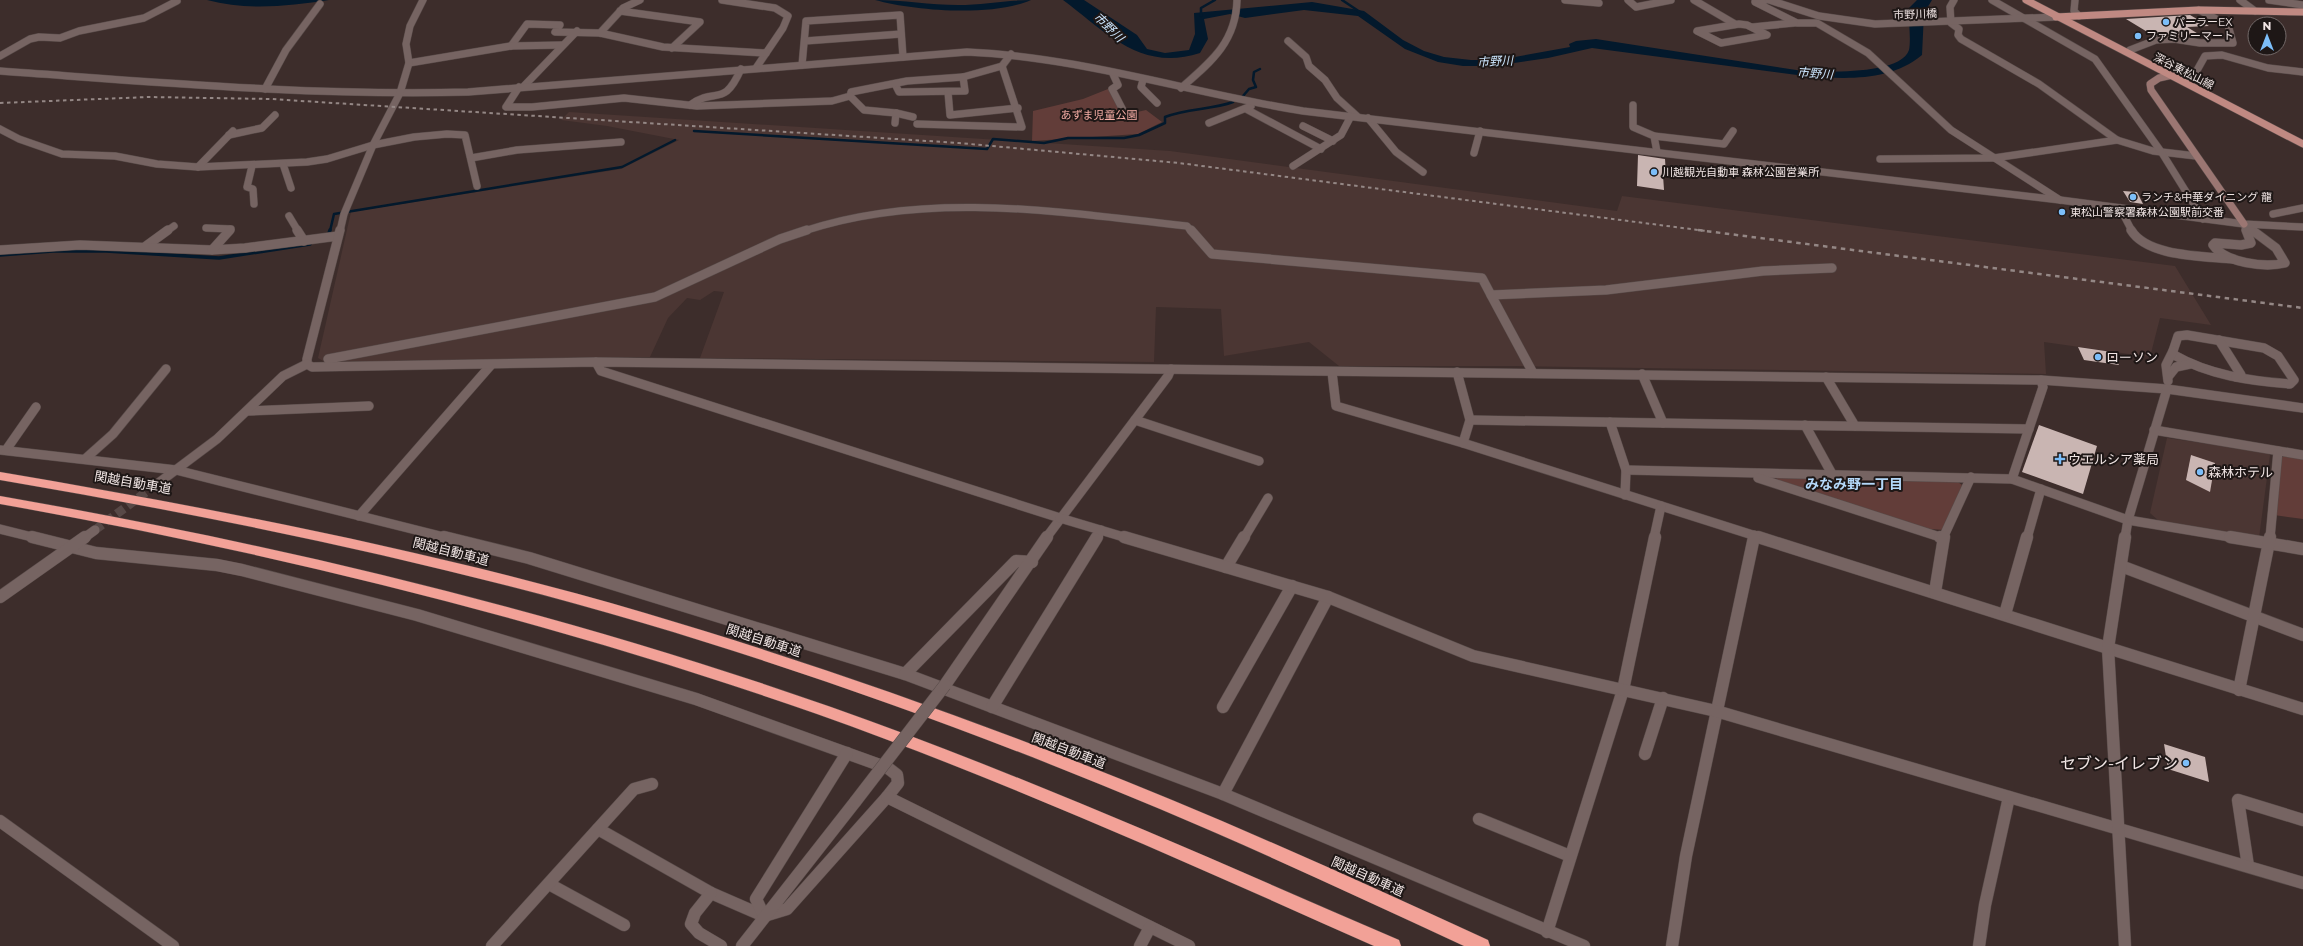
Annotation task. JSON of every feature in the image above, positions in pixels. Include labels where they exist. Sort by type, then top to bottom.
[{"type":"highway","name":"関越自動車道","points":[[0,476],[199,510],[307,532],[450,566],[641,618],[767,657],[1020,748],[1166,805],[1350,885],[1482,946]]},
{"type":"highway","points":[[0,500],[120,520],[412,586],[614,643],[741,683],[868,726],[1012,783],[1393,946]]},
{"type":"main road","name":"深谷東松山線","points":[[2026,0],[2056,17],[2303,144]]},
{"type":"main road","name":"深谷東松山線","points":[[2036,0],[2130,50],[2303,138]]},
{"type":"main road","name":"深谷東松山線","points":[[2056,17],[2199,10],[2303,12]]},
{"type":"main road","points":[[2177,74],[2168,75],[2153,80],[2150,84],[2151,90],[2244,224]]},
{"type":"street","points":[[158,484],[217,439],[283,376],[307,364],[344,212],[373,145],[400,94],[409,63],[406,44],[410,26],[423,0]]},
{"type":"street","points":[[600,33],[620,11],[640,0]]},
{"type":"street","points":[[722,0],[775,8],[788,16],[783,28],[756,68]]},
{"type":"street","points":[[1181,88],[1214,58],[1226,43],[1236,22],[1237,0]]},
{"type":"street","points":[[1565,0],[1599,3],[1594,0]]},
{"type":"street","points":[[1628,0],[1636,6],[1670,0]]},
{"type":"street","points":[[1694,0],[1736,24],[1753,27],[1797,23],[1817,23],[1838,20]]},
{"type":"street","points":[[1797,23],[1755,2],[1767,0],[1838,20]]},
{"type":"street","points":[[1954,0],[1950,7],[1951,22],[1959,29],[1958,35],[1961,39],[2039,84],[2117,140],[2162,153],[2196,156]]},
{"type":"street","points":[[1992,0],[2094,59],[2162,153],[2203,219]]},
{"type":"street","points":[[2076,0],[2074,11],[2079,16]]},
{"type":"street","points":[[2240,0],[2255,11]]},
{"type":"street","points":[[2269,0],[2303,5]]},
{"type":"street","points":[[0,56],[30,40],[39,37],[60,38],[80,31],[144,18],[177,1]]},
{"type":"street","points":[[265,89],[286,50],[320,4]]},
{"type":"street","points":[[2130,50],[2156,40],[2174,39],[2200,43],[2233,43],[2228,25],[2199,10]]},
{"type":"street","points":[[620,11],[700,22],[672,48]]},
{"type":"street","points":[[802,65],[806,21],[900,15],[903,58]]},
{"type":"street","name":"市野川橋","points":[[1838,20],[1888,25],[2056,17]]},
{"type":"street","points":[[1817,23],[1874,59],[1951,130],[2060,200]]},
{"type":"street","points":[[512,46],[527,24],[560,25],[554,32],[577,31],[600,33],[650,46],[766,52]]},
{"type":"street","points":[[1731,50],[1721,43],[1697,31],[1736,24]]},
{"type":"street","points":[[1721,43],[1767,34],[1753,27]]},
{"type":"street","points":[[577,31],[521,87],[506,107],[522,108],[612,98],[642,98],[690,105],[826,102],[850,96],[852,92],[926,78],[963,76],[1002,66],[1011,54]]},
{"type":"street","points":[[804,41],[901,34]]},
{"type":"street","points":[[1288,41],[1306,57],[1309,66],[1324,80],[1337,98],[1354,117]]},
{"type":"street","points":[[409,63],[512,46],[562,46]]},
{"type":"street","points":[[0,71],[345,94],[400,94],[468,92],[967,52],[1011,54],[1254,103],[1354,117],[2060,200],[2244,224],[2303,226]]},
{"type":"street","points":[[2191,81],[2205,56],[2215,54],[2268,68],[2303,72]]},
{"type":"street","points":[[917,124],[1022,127],[1018,108],[1007,84],[1002,66]]},
{"type":"street","points":[[690,105],[696,99],[724,95],[729,92],[735,85],[741,69]]},
{"type":"street","points":[[1113,74],[1118,85],[1112,89],[1125,114]]},
{"type":"street","points":[[895,84],[899,92],[948,92],[965,90],[963,76]]},
{"type":"street","points":[[1143,80],[1141,87],[1157,103]]},
{"type":"street","points":[[948,92],[950,115],[1018,108]]},
{"type":"street","points":[[850,96],[864,110],[896,113],[913,117]]},
{"type":"street","points":[[1209,124],[1246,109],[1254,103]]},
{"type":"street","points":[[1633,105],[1633,127],[1654,136],[1724,144],[1733,131]]},
{"type":"street","points":[[1246,109],[1321,149]]},
{"type":"street","points":[[895,123],[896,113]]},
{"type":"street","points":[[198,167],[231,133],[262,128],[275,115]]},
{"type":"street","points":[[1292,166],[1341,135],[1354,117]]},
{"type":"street","points":[[1368,118],[1396,152],[1423,172]]},
{"type":"street","points":[[1303,126],[1333,141]]},
{"type":"street","points":[[0,129],[19,140],[62,154],[115,156],[157,164],[198,167],[252,166],[327,159],[373,145],[447,134],[465,135],[477,186]]},
{"type":"street","points":[[1474,153],[1480,132]]},
{"type":"street","points":[[1654,136],[1657,152]]},
{"type":"street","points":[[1880,159],[1994,158],[2117,140]]},
{"type":"street","points":[[471,158],[517,150],[620,142]]},
{"type":"street","points":[[283,164],[291,188]]},
{"type":"street","points":[[252,166],[247,187],[252,189],[254,204]]},
{"type":"street","points":[[328,359],[655,297],[780,238],[834,221],[868,214],[919,209],[968,207],[1045,210],[1187,226],[1212,254],[1482,278],[1533,373]]},
{"type":"street","points":[[2120,208],[2135,236],[2140,241],[2164,250],[2215,254],[2233,259],[2275,265],[2285,263],[2276,248],[2244,224]]},
{"type":"street","points":[[2285,225],[2273,214],[2303,208]]},
{"type":"street","points":[[289,216],[304,241]]},
{"type":"street","points":[[2215,254],[2213,245],[2215,242],[2241,245],[2251,243],[2244,224]]},
{"type":"street","points":[[146,246],[174,226]]},
{"type":"street","points":[[206,228],[231,228],[212,250]]},
{"type":"street","points":[[0,250],[80,245],[146,246],[212,250],[245,248],[338,236]]},
{"type":"street","points":[[1491,295],[1606,290],[1763,271],[1832,268]]},
{"type":"street","points":[[2125,946],[2108,648],[2128,520],[2167,388],[2168,377],[2166,365],[2173,350],[2176,338],[2181,335],[2255,345],[2278,356],[2294,380],[2290,384],[2283,385],[2236,377],[2190,364],[2174,355],[2173,350]]},
{"type":"street","points":[[2219,340],[2241,375],[2236,377]]},
{"type":"street","points":[[307,364],[312,367],[320,368],[596,362],[2041,380],[2167,388],[2303,408]]},
{"type":"street","points":[[596,362],[600,370],[1060,518],[1328,597],[1473,656],[1716,711],[2303,883]]},
{"type":"street","points":[[359,516],[491,364]]},
{"type":"street","points":[[2168,377],[2176,367],[2190,364]]},
{"type":"street","points":[[85,459],[113,434],[166,369]]},
{"type":"street","points":[[742,946],[945,685],[1032,562],[1060,518],[1168,376],[1171,369]]},
{"type":"street","points":[[1332,372],[1336,406],[1463,443],[2005,614],[2239,690],[2303,709]]},
{"type":"street","points":[[1457,372],[1470,420],[1463,443]]},
{"type":"street","points":[[1642,374],[1663,423]]},
{"type":"street","points":[[1826,377],[1855,426]]},
{"type":"street","points":[[2012,479],[2043,387],[2041,380]]},
{"type":"street","points":[[248,411],[369,406]]},
{"type":"street","points":[[3,450],[36,407]]},
{"type":"street","points":[[1135,420],[1259,461]]},
{"type":"street","points":[[1470,420],[2029,429]]},
{"type":"street","points":[[1610,422],[1626,470],[1625,495]]},
{"type":"street","points":[[1805,425],[1832,474]]},
{"type":"street","points":[[2154,430],[2303,455]]},
{"type":"street","points":[[3,450],[176,470],[529,558],[905,674],[1223,794],[1547,932],[1584,946]]},
{"type":"street","points":[[2239,690],[2269,543],[2278,451]]},
{"type":"street","points":[[1626,470],[2012,479],[2128,520],[2303,549]]},
{"type":"street","points":[[1748,474],[1943,538]]},
{"type":"street","points":[[1935,592],[1943,538],[1971,477]]},
{"type":"street","points":[[2005,614],[2041,490]]},
{"type":"street","points":[[1226,567],[1268,498]]},
{"type":"street","points":[[1547,932],[1623,690],[1661,506]]},
{"type":"street","points":[[0,529],[96,553],[236,569],[417,615],[696,699],[888,768],[897,774],[898,783],[887,797],[787,908],[764,916],[711,893],[598,829]]},
{"type":"street","points":[[0,597],[95,530]]},
{"type":"street","points":[[992,707],[1101,530]]},
{"type":"street","points":[[1672,946],[1686,856],[1754,535]]},
{"type":"street","points":[[905,674],[1016,561],[1032,562]]},
{"type":"street","points":[[2121,566],[2303,635]]},
{"type":"street","points":[[1223,708],[1292,586]]},
{"type":"street","points":[[1223,794],[1328,597]]},
{"type":"street","points":[[1646,754],[1663,698]]},
{"type":"street","points":[[764,916],[756,899],[847,753]]},
{"type":"street","points":[[492,946],[634,789],[652,784]]},
{"type":"street","points":[[887,797],[1189,946]]},
{"type":"street","points":[[1979,946],[1985,905],[2009,797]]},
{"type":"street","points":[[2248,866],[2238,800],[2303,820]]},
{"type":"street","points":[[1479,819],[1570,856]]},
{"type":"street","points":[[0,821],[173,946]]},
{"type":"street","points":[[549,884],[624,925]]},
{"type":"street","points":[[711,893],[692,916],[690,923],[693,930],[721,946]]},
{"type":"street","points":[[1140,946],[1150,927]]},
{"type":"shaded area","points":[[569,112],[1170,151],[1617,211],[1622,196],[2175,266],[2211,325],[2160,318],[2150,357],[2044,342],[2046,374],[1515,366],[1339,366],[1309,342],[1224,356],[1221,309],[1156,307],[1154,362],[700,358],[724,292],[714,291],[700,300],[687,298],[668,318],[650,357],[325,362],[318,358],[351,212],[621,169],[679,140],[607,126],[561,120]]},
{"type":"shaded area","points":[[2167,438],[2266,452],[2270,455],[2259,538],[2159,521],[2150,513]]},
{"type":"green space","name":"あずま児童公園","points":[[1108,89],[1124,115],[1146,110],[1162,122],[1138,134],[1032,141],[1033,111],[1083,99]]},
{"type":"green space","points":[[2286,455],[2303,457],[2303,519],[2274,515],[2282,457]]},
{"type":"green space","points":[[1776,477],[1954,479],[1962,485],[1944,530],[1930,529],[1778,483]]},
{"type":"water","points":[[207,0],[329,0],[283,6],[253,6]]},
{"type":"water","points":[[875,0],[958,5],[1031,0],[996,9],[954,10],[911,7]]},
{"type":"water","name":"市野川","points":[[1063,0],[1084,0],[1137,35],[1147,49],[1165,53],[1189,50],[1195,34],[1194,13],[1312,2],[1364,11],[1403,40],[1424,51],[1444,57],[1471,60],[1498,60],[1570,47],[1569,44],[1576,41],[1596,39],[1803,71],[1828,72],[1878,68],[1892,64],[1903,58],[1910,46],[1908,9],[1917,0],[1932,0],[1924,13],[1922,55],[1909,64],[1896,70],[1866,77],[1836,78],[1805,76],[1592,48],[1548,58],[1493,66],[1463,66],[1438,62],[1405,49],[1358,16],[1304,10],[1245,18],[1230,14],[1204,19],[1208,39],[1200,53],[1179,58],[1160,57],[1142,53],[1126,46],[1110,36]]},
{"type":"building","name":"パーラーEX","points":[[2190,15],[2209,26],[2187,27],[2200,35],[2154,36],[2126,19]]},
{"type":"building","name":"川越観光自動車 森林公園営業所","points":[[1638,155],[1665,159],[1666,175],[1663,175],[1664,190],[1637,186]]},
{"type":"building","name":"ランチ&中華ダイニング 龍","points":[[2123,191],[2137,192],[2143,204],[2130,202]]},
{"type":"building","name":"ローソン","points":[[2078,347],[2112,352],[2119,365],[2084,360]]},
{"type":"building","name":"ウエルシア薬局","points":[[2039,425],[2097,446],[2083,494],[2022,472]]},
{"type":"building","name":"森林ホテル","points":[[2191,455],[2215,463],[2210,492],[2186,480]]},
{"type":"building","name":"セブン-イレブン","points":[[2164,744],[2205,757],[2209,782],[2168,769]]},
{"type":"waterway","points":[[1201,16],[1201,8],[1215,0]]},
{"type":"waterway","points":[[1342,0],[1360,12]]},
{"type":"waterway","points":[[1243,96],[1249,89],[1256,87],[1253,80],[1254,72],[1260,69]]},
{"type":"waterway","points":[[694,131],[987,149],[993,139],[1044,143],[1068,138],[1124,138],[1139,135],[1165,123],[1165,117],[1173,114],[1225,105],[1233,102]]},
{"type":"waterway","points":[[330,231],[334,214],[622,167],[675,140]]},
{"type":"waterway","points":[[0,255],[53,251],[106,251],[219,258],[310,244]]},
{"type":"tunnel","points":[[95,530],[157,484]]},
{"type":"railway","points":[[0,103],[149,97],[271,99],[959,143],[1179,163],[1706,231]]},
{"type":"railway","points":[[1698,230],[2303,308]]},
{"type":"place","name":"パーラーEX","points":[[2166,22]]},
{"type":"place","name":"ファミリーマート","points":[[2138,36]]},
{"type":"place","name":"川越観光自動車 森林公園営業所","points":[[1654,172]]},
{"type":"place","name":"ランチ&中華ダイニング 龍","points":[[2133,197]]},
{"type":"place","name":"東松山警察署森林公園駅前交番","points":[[2062,212]]},
{"type":"place","name":"ローソン","points":[[2098,357]]},
{"type":"place","name":"ウエルシア薬局","points":[[2060,459]]},
{"type":"place","name":"森林ホテル","points":[[2200,472]]},
{"type":"place","name":"セブン-イレブン","points":[[2186,763]]},
{"type":"district","name":"みなみ野一丁目","points":[[1854,484]]}]
